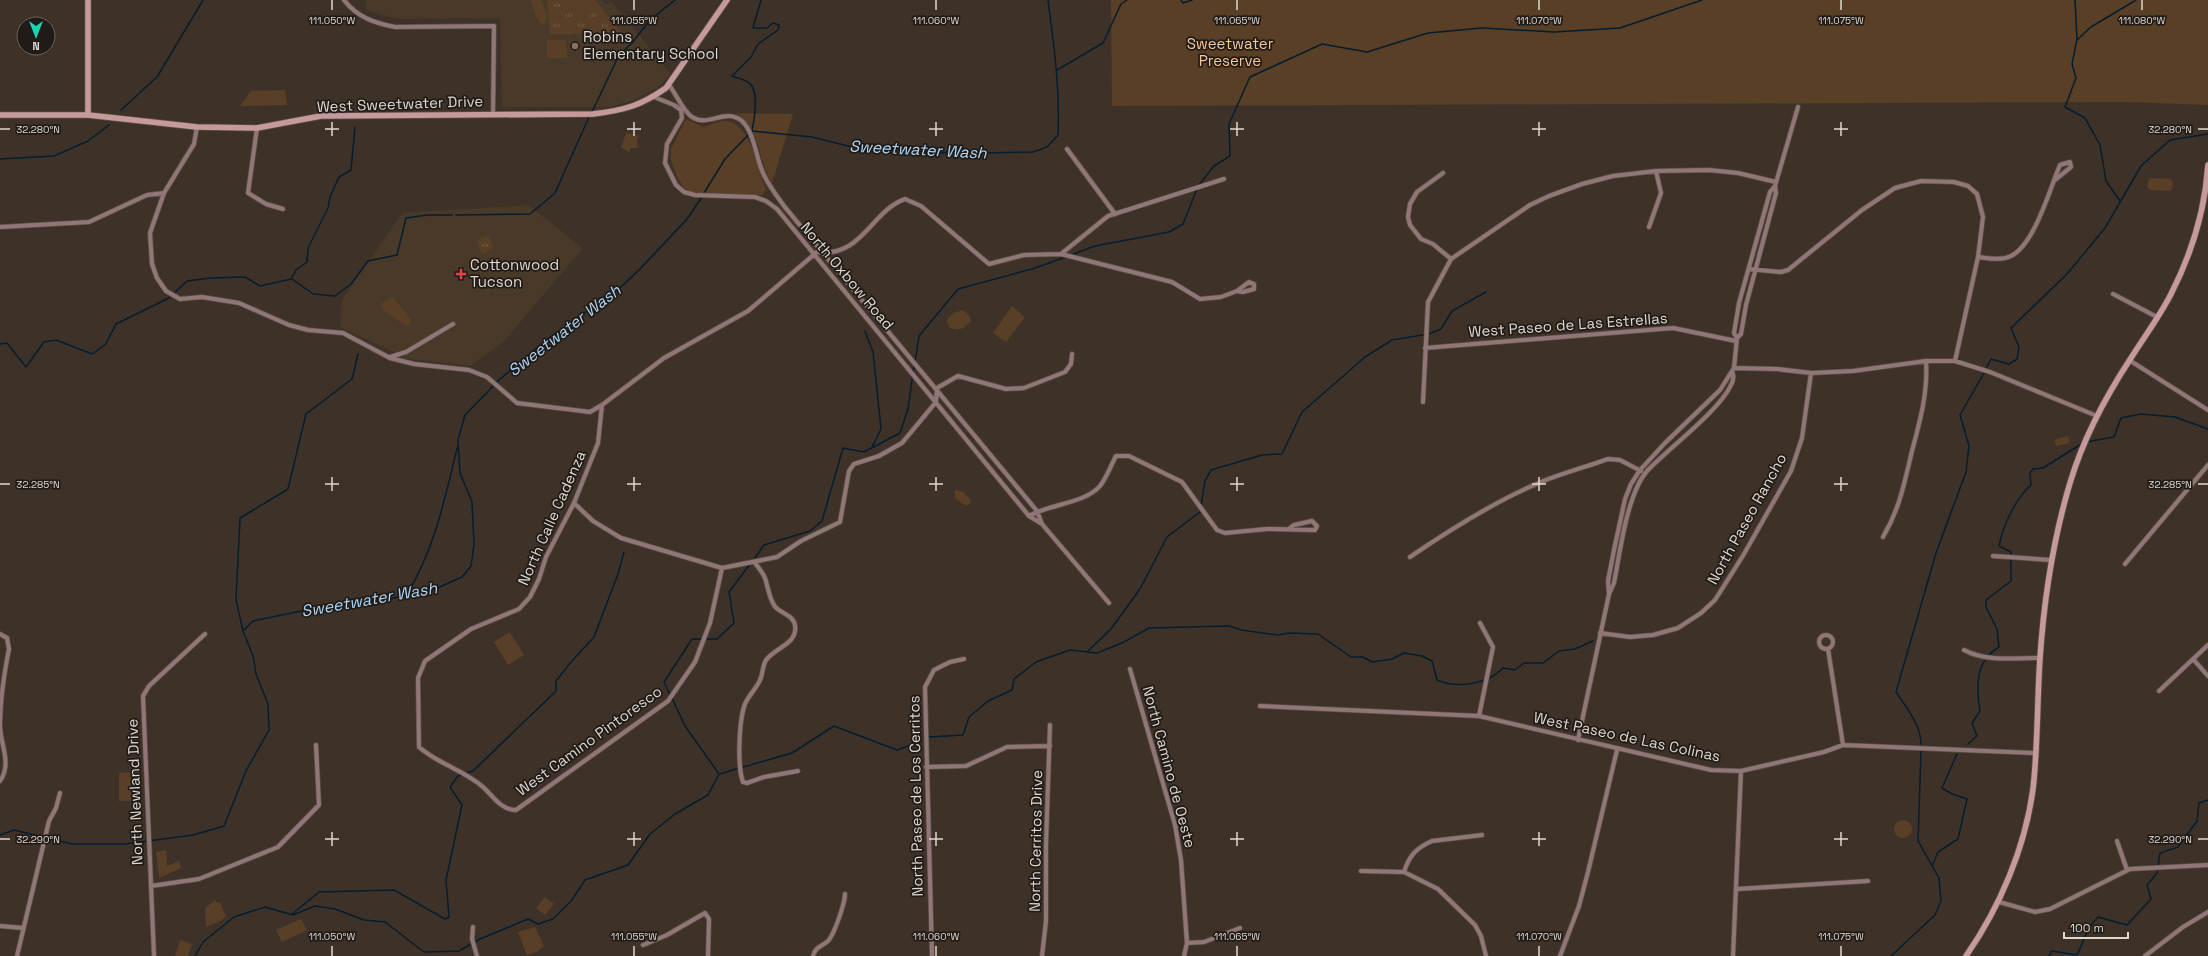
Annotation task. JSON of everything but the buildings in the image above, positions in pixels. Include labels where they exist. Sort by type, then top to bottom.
[{"type":"street","points":[[88,0],[88,115]]},
{"type":"street","name":"West Sweetwater Drive","points":[[0,115],[88,115],[197,127],[257,128],[321,116],[593,114],[626,110],[654,97],[669,85],[727,0]]},
{"type":"street","points":[[346,1],[365,19],[383,25],[395,27],[494,26],[493,114]]},
{"type":"street","name":"North Oxbow Road","points":[[669,85],[683,107],[692,116],[702,121],[722,115],[733,116],[742,122],[752,139],[763,174],[769,184],[1037,511],[1042,524]]},
{"type":"street","name":"North Oxbow Road","points":[[654,97],[674,104],[681,110],[682,118],[667,144],[665,162],[676,185],[684,192],[695,195],[755,197],[766,201],[777,209],[813,255],[1029,516],[1042,524],[1109,603]]},
{"type":"street","points":[[1737,339],[1734,333],[1739,303],[1770,192],[1775,184],[1798,107]]},
{"type":"street","points":[[197,127],[194,144],[190,154],[164,193],[150,233],[150,248],[157,278],[166,291],[180,299],[202,297],[239,303],[289,325],[308,330],[343,333],[390,358],[414,364],[469,370],[487,377],[517,403],[590,412],[602,405],[664,358],[748,311],[817,252],[824,253],[852,246],[892,203],[905,198],[921,206],[989,264],[1024,255],[1061,254],[1172,282],[1200,300],[1221,297],[1237,291]]},
{"type":"street","points":[[257,128],[248,193],[266,204],[283,209]]},
{"type":"street","points":[[1067,149],[1115,214]]},
{"type":"street","points":[[1978,257],[2005,258],[2018,251],[2027,240],[2055,180],[2060,165],[2063,162],[2070,162],[2071,167],[2068,172],[2055,180]]},
{"type":"street","points":[[1966,956],[1999,902],[2012,870],[2033,790],[2044,605],[2051,560],[2070,482],[2097,416],[2129,360],[2170,296],[2193,243],[2207,193],[2208,165]]},
{"type":"street","points":[[1423,402],[1424,348],[1428,302],[1451,259],[1530,206],[1549,196],[1613,176],[1656,171],[1709,170],[1738,173],[1775,184]]},
{"type":"street","points":[[1650,227],[1661,193],[1656,171]]},
{"type":"street","points":[[1443,173],[1417,192],[1410,204],[1408,217],[1410,225],[1421,239],[1433,244],[1451,259]]},
{"type":"street","points":[[1061,254],[1108,216],[1224,179]]},
{"type":"street","points":[[1749,269],[1780,272],[1788,270],[1880,196],[1895,188],[1921,181],[1954,182],[1968,186],[1977,194],[1983,217],[1978,257],[1955,361]]},
{"type":"street","points":[[1578,740],[1600,633],[1609,594],[1614,583],[1633,497],[1645,474],[1720,401],[1731,386],[1734,377],[1733,369],[1737,339],[1741,334],[1746,305],[1776,193],[1775,184]]},
{"type":"street","points":[[0,227],[89,222],[140,198],[164,193]]},
{"type":"street","points":[[2113,294],[2157,317]]},
{"type":"street","points":[[390,358],[406,352],[453,324]]},
{"type":"street","name":"West Paseo de Las Estrellas","points":[[1424,348],[1672,328],[1737,339]]},
{"type":"street","points":[[574,503],[593,521],[620,538],[722,568],[755,563],[777,557],[801,541],[840,522],[849,471],[854,464],[879,456],[902,443],[936,402],[937,388],[958,376],[1006,389],[1024,388],[1065,372],[1071,364],[1072,354]]},
{"type":"street","points":[[2129,360],[2208,410]]},
{"type":"street","points":[[1883,538],[1896,516],[1905,481],[1926,392],[1926,361]]},
{"type":"street","points":[[1733,369],[1777,369],[1811,374],[1853,371],[1926,361],[1955,361],[1990,372],[2097,416]]},
{"type":"street","points":[[1609,594],[1608,581],[1625,499],[1630,484],[1640,470],[1665,443],[1713,398],[1733,369]]},
{"type":"street","name":"North Paseo Rancho","points":[[1600,633],[1630,637],[1653,635],[1678,628],[1701,613],[1715,600],[1744,554],[1791,471],[1802,438],[1811,374]]},
{"type":"street","name":"North Calle Cadenza","points":[[419,747],[418,678],[425,661],[471,629],[519,609],[530,597],[539,579],[546,557],[574,503],[598,443],[602,405]]},
{"type":"street","points":[[1029,516],[1037,511],[1080,499],[1099,486],[1116,456],[1121,454],[1129,456],[1182,482],[1217,530],[1225,533],[1254,529],[1290,528],[1307,531],[1315,530],[1317,526],[1312,521],[1294,525],[1290,528]]},
{"type":"street","points":[[1410,557],[1449,532],[1511,496],[1542,482],[1608,459],[1620,460],[1645,474]]},
{"type":"street","points":[[2125,564],[2208,465]]},
{"type":"street","points":[[1993,556],[2051,560]]},
{"type":"street","points":[[755,563],[764,576],[774,605],[795,623],[795,633],[790,641],[776,650],[766,660],[760,680],[746,702],[743,711],[739,763],[740,773],[743,782],[747,783],[764,777],[798,771]]},
{"type":"street","name":"West Camino Pintoresco","points":[[419,747],[429,755],[469,776],[501,805],[511,810],[516,810],[668,701],[695,662],[710,623],[722,568]]},
{"type":"street","points":[[1479,716],[1493,647],[1480,623]]},
{"type":"street","points":[[0,634],[7,638],[9,649],[0,727],[6,770],[0,781]]},
{"type":"street","name":"North Newland Drive","points":[[154,956],[143,696],[149,686],[205,634]]},
{"type":"street","points":[[2159,691],[2208,645]]},
{"type":"street","points":[[1828,649],[1843,745]]},
{"type":"street","points":[[1964,650],[1975,656],[1986,658],[2040,658]]},
{"type":"street","name":"North Paseo de Los Cerritos","points":[[932,956],[925,687],[934,670],[950,662],[964,659]]},
{"type":"street","points":[[2193,659],[2208,676]]},
{"type":"street","name":"North Camino de Oeste","points":[[1130,669],[1176,830],[1181,860],[1187,943],[1184,956]]},
{"type":"street","name":"West Paseo de Las Colinas","points":[[1260,706],[1479,716],[1617,750],[1671,760],[1711,770],[1741,771],[1824,752],[1843,745],[2035,753]]},
{"type":"street","name":"North Cerritos Drive","points":[[1042,956],[1046,921],[1046,845],[1050,725]]},
{"type":"street","points":[[151,886],[199,879],[278,847],[319,805],[316,745]]},
{"type":"street","points":[[926,766],[966,766],[1007,747],[1050,746]]},
{"type":"street","points":[[1560,956],[1579,906],[1617,750]]},
{"type":"street","points":[[1733,956],[1741,771]]},
{"type":"street","points":[[17,956],[49,821],[60,793]]},
{"type":"street","points":[[1404,872],[1414,851],[1425,844],[1432,841],[1482,835]]},
{"type":"street","points":[[2117,841],[2127,870]]},
{"type":"street","points":[[1999,902],[2026,911],[2035,912],[2050,909],[2127,870],[2208,865]]},
{"type":"street","points":[[1361,871],[1404,872],[1438,889],[1475,925],[1481,936],[1486,956]]},
{"type":"street","points":[[1737,890],[1868,881]]},
{"type":"street","points":[[813,956],[818,946],[828,941],[845,901],[845,894]]},
{"type":"street","points":[[2145,956],[2183,927],[2208,912]]},
{"type":"street","points":[[643,945],[667,935],[705,914],[709,919],[708,956]]},
{"type":"street","points":[[0,926],[24,928]]},
{"type":"street","points":[[474,927],[471,931],[477,956]]},
{"type":"street","points":[[1187,943],[1204,942],[1240,928]]},
{"type":"shaded area","name":"Robins Elementary School","points":[[366,0],[602,0],[606,5],[611,1],[671,74],[658,87],[634,100],[609,107],[502,107],[500,18],[396,19],[366,10]]},
{"type":"shaded area","name":"Cottonwood Tucson","points":[[528,205],[583,248],[505,340],[471,366],[409,359],[340,327],[342,300],[402,213]]},
{"type":"green space","points":[[531,0],[541,0],[547,15],[545,24],[542,25],[536,17]]},
{"type":"green space","points":[[547,0],[595,0],[622,33],[550,34]]},
{"type":"green space","points":[[562,0],[589,0],[595,8],[580,21]]},
{"type":"green space","name":"Sweetwater Preserve","points":[[1111,0],[2208,0],[2208,105],[2127,102],[1112,106]]},
{"type":"green space","points":[[547,40],[566,40],[567,58],[547,58]]},
{"type":"green space","points":[[285,90],[287,105],[240,106],[251,91]]},
{"type":"green space","points":[[736,113],[793,114],[772,183],[763,164],[751,128],[745,120]]},
{"type":"green space","points":[[686,119],[703,127],[725,121],[735,124],[748,139],[752,149],[766,189],[763,195],[695,193],[684,188],[678,179],[671,160],[671,149]]},
{"type":"green space","points":[[626,133],[639,136],[637,139],[638,148],[630,148],[630,152],[621,148]]},
{"type":"green space","points":[[2149,178],[2171,179],[2173,183],[2171,191],[2150,190],[2147,187]]},
{"type":"green space","points":[[489,236],[493,248],[482,255],[477,242],[482,237]]},
{"type":"green space","points":[[391,297],[394,298],[411,320],[409,326],[406,326],[382,309],[381,304]]},
{"type":"green space","points":[[1012,306],[1025,317],[1006,342],[993,333]]},
{"type":"green space","points":[[963,310],[969,315],[971,321],[961,329],[952,329],[949,327],[947,321],[950,317]]},
{"type":"green space","points":[[2068,436],[2070,443],[2056,446],[2054,440]]},
{"type":"green space","points":[[955,490],[964,492],[971,501],[970,504],[966,506],[955,498]]},
{"type":"green space","points":[[510,632],[524,655],[508,665],[494,642]]},
{"type":"green space","points":[[131,766],[138,766],[139,801],[119,801],[119,773],[131,772]]},
{"type":"green space","points":[[1903,820],[1909,823],[1912,829],[1909,835],[1903,838],[1897,835],[1894,829],[1897,823]]},
{"type":"green space","points":[[166,850],[167,866],[179,861],[181,868],[159,878],[156,852]]},
{"type":"green space","points":[[545,897],[554,904],[545,915],[536,908]]},
{"type":"green space","points":[[215,900],[217,903],[220,902],[226,917],[206,927],[205,908]]},
{"type":"green space","points":[[301,919],[307,930],[282,942],[276,930]]},
{"type":"green space","points":[[535,927],[544,946],[537,952],[527,955],[518,932]]},
{"type":"green space","points":[[180,940],[192,944],[188,956],[175,956]]},
{"type":"waterway","points":[[121,110],[157,77],[203,0]]},
{"type":"waterway","points":[[592,112],[619,55],[632,43],[650,20],[675,0]]},
{"type":"waterway","points":[[752,131],[755,106],[754,92],[752,87],[747,82],[732,76],[751,57],[758,44],[778,30],[779,25],[773,23],[767,28],[753,28],[761,0]]},
{"type":"waterway","name":"Sweetwater Wash","points":[[704,193],[725,159],[752,131],[812,137],[852,147],[876,147],[941,153],[966,150],[984,153],[1033,152],[1047,147],[1058,135],[1056,67],[1048,0]]},
{"type":"waterway","points":[[1057,70],[1103,43],[1121,4],[1127,0]]},
{"type":"waterway","points":[[1181,0],[1183,3],[1192,0]]},
{"type":"waterway","points":[[1198,186],[1214,166],[1230,156],[1229,124],[1250,77],[1322,44],[1367,52],[1428,33],[1482,28],[1554,32],[1620,28],[1702,0]]},
{"type":"waterway","points":[[2075,0],[2077,39],[2072,64],[2076,78],[2065,107],[2085,118],[2100,145],[2106,181],[2120,201]]},
{"type":"waterway","points":[[2077,40],[2091,27],[2136,0]]},
{"type":"waterway","points":[[456,215],[530,214],[555,193],[589,117]]},
{"type":"waterway","points":[[0,159],[54,156],[88,141],[109,125]]},
{"type":"waterway","points":[[0,344],[7,343],[26,367],[44,342],[56,340],[92,354],[105,345],[116,324],[169,298],[187,281],[210,278],[245,277],[260,286],[291,279],[296,270],[307,262],[308,248],[328,208],[330,197],[339,177],[351,170],[355,127]]},
{"type":"waterway","points":[[1987,367],[1991,359],[2009,364],[2017,359],[2019,347],[2011,328],[2067,274],[2105,228],[2141,166],[2170,140],[2208,134]]},
{"type":"waterway","points":[[1071,255],[1095,246],[1169,232],[1183,224],[1197,189]]},
{"type":"waterway","name":"Sweetwater Wash","points":[[0,835],[14,830],[72,844],[125,844],[193,835],[224,826],[246,771],[269,730],[268,704],[256,674],[253,656],[243,631],[253,621],[320,607],[400,597],[435,589],[462,577],[471,566],[474,544],[472,502],[460,473],[458,440],[465,415],[499,380],[545,341],[621,287],[687,219],[702,197]]},
{"type":"waterway","points":[[292,279],[313,294],[335,296],[351,284],[368,261],[397,255],[406,218],[427,215],[452,215]]},
{"type":"waterway","points":[[915,362],[919,336],[958,289],[1032,269],[1066,257]]},
{"type":"waterway","points":[[1201,506],[1205,481],[1211,470],[1262,455],[1282,454],[1302,412],[1365,357],[1392,340],[1429,334],[1441,329],[1452,311],[1486,292]]},
{"type":"waterway","points":[[865,331],[873,352],[881,429],[872,447]]},
{"type":"waterway","points":[[243,631],[236,600],[240,518],[288,489],[306,414],[352,379],[358,354]]},
{"type":"waterway","points":[[753,561],[764,545],[810,531],[822,521],[843,448],[864,452],[900,433],[908,409],[914,366]]},
{"type":"waterway","points":[[1921,744],[1916,723],[1896,692],[1936,553],[1966,472],[1969,446],[1960,415],[1984,373]]},
{"type":"waterway","points":[[2086,442],[2114,437],[2121,418],[2141,414],[2175,417],[2208,429]]},
{"type":"waterway","points":[[1968,744],[1977,736],[1972,723],[1980,711],[1978,684],[1981,667],[1991,653],[1999,647],[1997,629],[1986,607],[1986,600],[2011,581],[2011,552],[1999,546],[2003,530],[2010,513],[2031,485],[2030,473],[2033,469],[2043,468],[2083,443]]},
{"type":"waterway","points":[[407,594],[417,577],[432,541],[444,503],[458,445]]},
{"type":"waterway","points":[[1088,651],[1111,629],[1140,589],[1167,537],[1201,510]]},
{"type":"waterway","points":[[465,773],[473,771],[556,691],[556,681],[594,637],[618,574],[624,552]]},
{"type":"waterway","points":[[670,695],[664,682],[692,639],[717,639],[734,623],[729,592],[750,564]]},
{"type":"waterway","points":[[929,737],[963,735],[969,717],[988,701],[1012,690],[1014,679],[1036,662],[1070,650],[1097,653],[1122,643],[1149,628],[1229,626],[1241,630],[1278,635],[1288,633],[1318,634],[1351,657],[1363,657],[1372,662],[1392,659],[1404,653],[1422,656],[1432,661],[1437,680],[1454,684],[1481,681],[1489,678],[1503,668],[1515,670],[1524,663],[1543,663],[1559,651],[1575,649],[1593,641]]},
{"type":"waterway","points":[[672,698],[685,726],[719,774]]},
{"type":"waterway","points":[[195,956],[203,942],[234,917],[265,907],[293,915],[315,906],[335,909],[364,920],[385,922],[424,952],[459,951],[480,939],[528,919],[538,924],[553,919],[572,900],[585,880],[628,865],[650,834],[675,814],[708,795],[719,774],[792,753],[834,726],[897,750],[921,741]]},
{"type":"waterway","points":[[1891,956],[1935,915],[1941,901],[1939,878],[1918,841],[1921,751]]},
{"type":"waterway","points":[[1932,866],[1938,852],[1958,839],[1967,799],[1952,794],[1942,788],[1957,754]]},
{"type":"waterway","points":[[291,915],[319,892],[394,890],[445,919],[449,917],[446,880],[462,805],[450,787],[458,776],[462,775]]},
{"type":"waterway","points":[[2049,956],[2052,951],[2077,955],[2088,930],[2098,917],[2127,925],[2151,899],[2147,885],[2157,873],[2160,853],[2178,847],[2197,821],[2199,803],[2208,800]]},
{"type":"place","name":"Robins Elementary School","points":[[575,46]]},
{"type":"place","name":"Cottonwood Tucson","points":[[461,274]]}]
